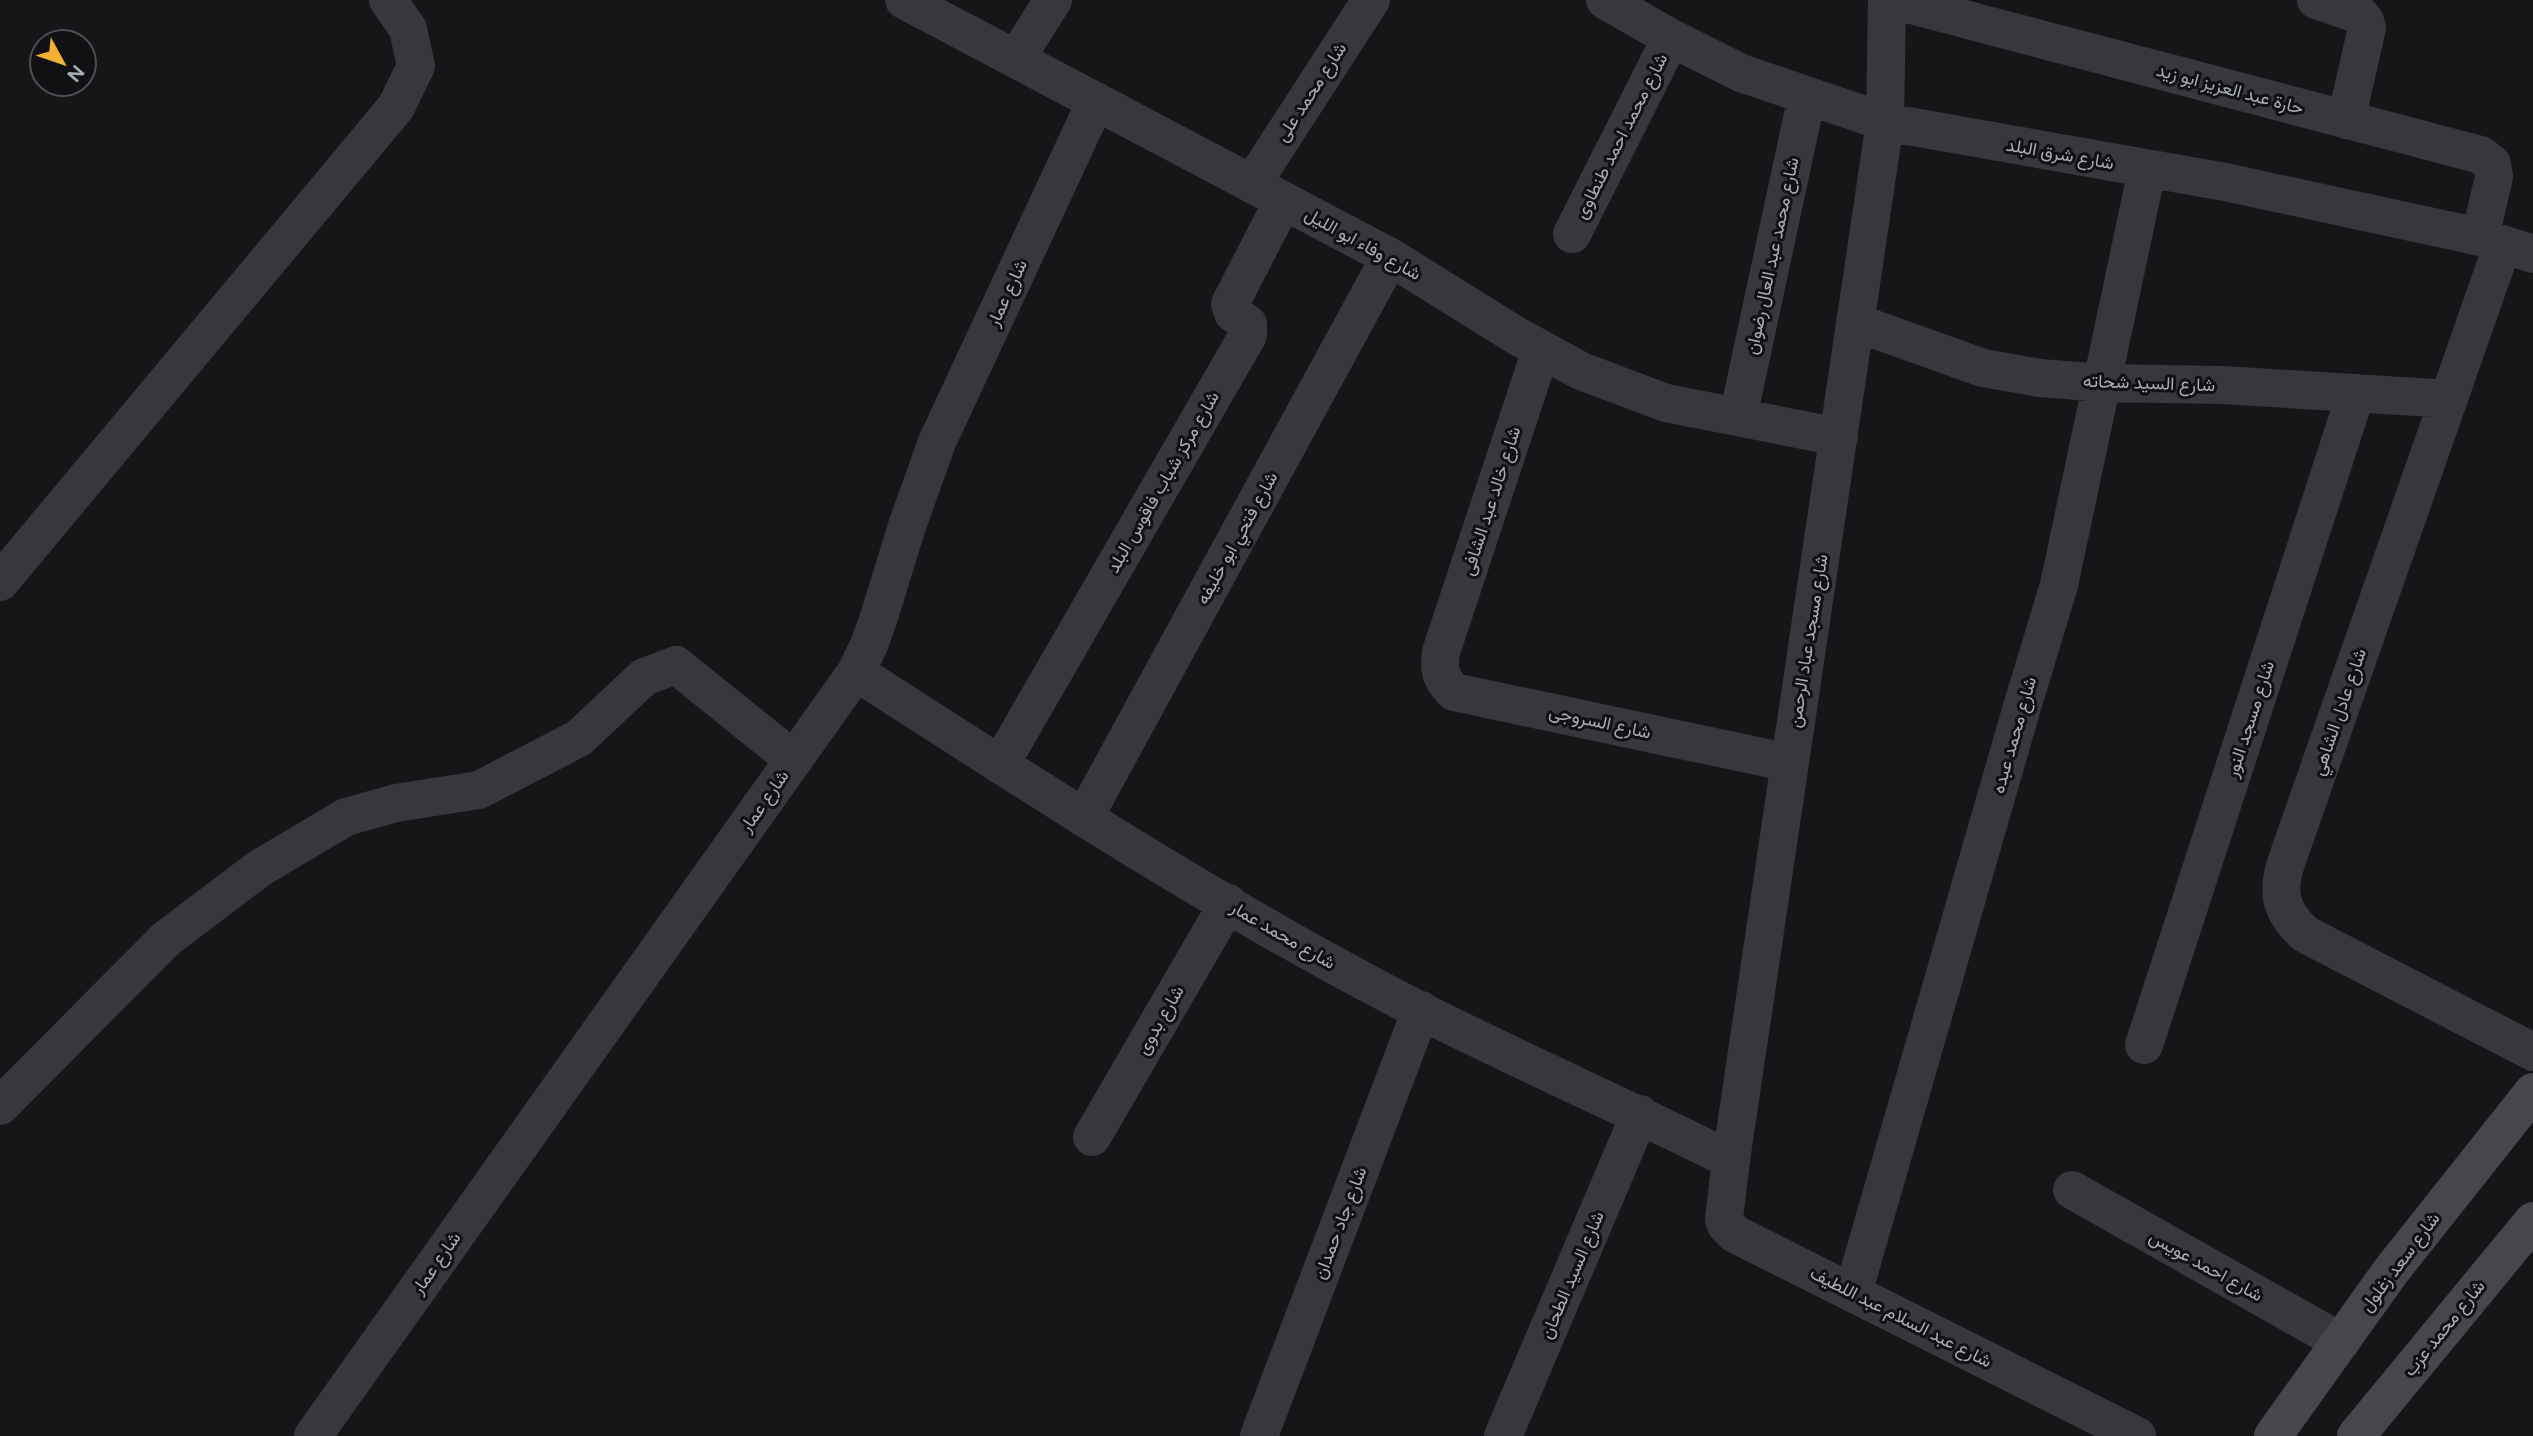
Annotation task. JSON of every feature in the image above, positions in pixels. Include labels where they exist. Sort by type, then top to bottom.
[{"type":"street","points":[[0,582],[396,107],[416,66],[408,29],[388,0]]},
{"type":"street","name":"شارع وفاء ابو الليل","points":[[904,0],[1390,257],[1541,350],[1581,370],[1666,403],[1839,438]]},
{"type":"street","points":[[1016,59],[1053,0]]},
{"type":"street","name":"شارع محمد على","points":[[1268,192],[1371,0]]},
{"type":"street","name":"شارع شرق البلد","points":[[1605,0],[1671,38],[1741,73],[1885,122],[2225,182],[2505,245]]},
{"type":"street","name":"شارع مسجد عباد الرحمن","points":[[1731,1160],[1885,122],[1887,0]]},
{"type":"street","name":"حارة عبد العزيز ابو زيد","points":[[1892,0],[2487,159],[2494,170],[2505,245]]},
{"type":"street","points":[[2316,0],[2360,15],[2367,29],[2346,120]]},
{"type":"street","name":"شارع محمد احمد طنطاوى","points":[[1572,234],[1671,38]]},
{"type":"street","name":"شارع محمد عبد العال رضوان","points":[[1738,417],[1807,96]]},
{"type":"street","name":"شارع عمار","points":[[313,1436],[856,672],[876,626],[920,484],[937,442],[1096,101]]},
{"type":"street","name":"شارع محمد عبده","points":[[1853,1293],[2059,585],[2147,170]]},
{"type":"street","name":"شارع مركز شباب فاقوس البلد","points":[[1000,765],[1248,335],[1248,324],[1233,313],[1230,304],[1268,192]]},
{"type":"street","name":"شارع عادل الشاهي","points":[[2505,245],[2281,876],[2280,892],[2284,908],[2293,923],[2305,934],[2533,1052]]},
{"type":"street","name":"شارع فتحي ابو خليفه","points":[[1084,818],[1390,257]]},
{"type":"street","name":"شارع السيد شحاته","points":[[1857,323],[1983,368],[2040,378],[2102,383],[2223,385],[2449,399]]},
{"type":"street","name":"شارع خالد عبد الشافى","points":[[1441,652],[1541,350]]},
{"type":"street","name":"شارع مسجد النور","points":[[2144,1045],[2356,393]]},
{"type":"street","name":"شارع السروجى","points":[[1441,652],[1439,667],[1443,682],[1454,692],[1790,763]]},
{"type":"street","points":[[0,1106],[166,939],[260,868],[346,817],[396,803],[479,790],[579,738],[644,677],[676,665],[794,760]]},
{"type":"street","name":"شارع محمد عمار","points":[[856,672],[1084,818],[1326,960],[1421,1010],[1731,1160]]},
{"type":"street","name":"شارع بدوى","points":[[1092,1137],[1228,903]]},
{"type":"street","name":"شارع جاد حمدان","points":[[1259,1436],[1421,1010]]},
{"type":"street","name":"شارع سعد زغلول","points":[[2273,1436],[2391,1270],[2533,1092]]},
{"type":"street","name":"شارع السيد الطحان","points":[[1503,1436],[1640,1114]]},
{"type":"street","name":"شارع عبد السلام عبد اللطيف","points":[[1731,1160],[1723,1213],[1730,1230],[2137,1436]]},
{"type":"street","name":"شارع احمد عويس","points":[[2072,1190],[2341,1342]]},
{"type":"street","name":"شارع محمد عزب","points":[[2356,1436],[2533,1221]]}]
